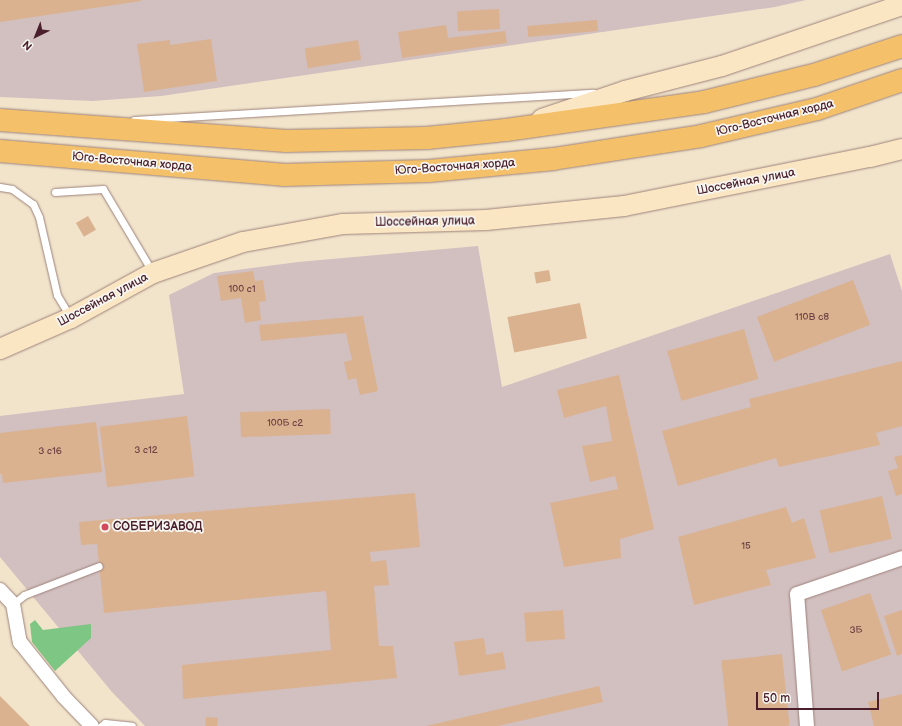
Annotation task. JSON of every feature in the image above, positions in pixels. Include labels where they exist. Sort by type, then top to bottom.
[{"type":"main road","points":[[506,130],[625,92],[722,66],[902,5]]},
{"type":"main road","points":[[0,120],[46,125],[286,141],[427,138],[506,130],[704,102],[814,75],[902,46]]},
{"type":"main road","name":"Юго-Восточная хорда","points":[[0,151],[283,175],[429,171],[553,159],[701,136],[817,109],[902,80]]},
{"type":"main road","name":"Шоссейная улица","points":[[0,349],[71,318],[153,273],[243,242],[342,224],[486,220],[624,206],[870,157],[902,149]]},
{"type":"street","points":[[807,726],[797,594],[902,558]]},
{"type":"street","points":[[0,590],[13,604],[20,642],[64,697],[92,726]]},
{"type":"lane","points":[[46,125],[625,92]]},
{"type":"lane","points":[[0,187],[12,190],[33,204],[39,217],[57,295],[71,318]]},
{"type":"lane","points":[[55,192],[104,189],[153,273]]},
{"type":"lane","points":[[13,604],[24,595],[99,566]]},
{"type":"lane","points":[[101,726],[105,723],[132,726]]},
{"type":"shaded area","points":[[0,0],[806,0],[775,7],[161,96],[92,101],[0,97]]},
{"type":"shaded area","points":[[478,246],[502,387],[890,254],[902,291],[902,726],[145,726],[112,692],[0,557],[0,416],[184,394],[169,295],[214,273],[298,262]]},
{"type":"green space","points":[[35,620],[43,630],[91,624],[91,638],[55,671],[32,642],[30,624]]},
{"type":"building","points":[[0,0],[141,0],[141,1],[0,22]]},
{"type":"building","points":[[499,9],[500,29],[458,31],[457,11]]},
{"type":"building","points":[[597,20],[598,31],[528,37],[527,26]]},
{"type":"building","points":[[446,25],[448,38],[505,31],[507,43],[402,58],[398,32]]},
{"type":"building","points":[[211,39],[217,81],[144,92],[137,44],[170,40],[170,45]]},
{"type":"building","points":[[358,40],[361,60],[308,68],[305,48]]},
{"type":"building","points":[[88,216],[96,230],[84,237],[76,223]]},
{"type":"building","points":[[549,270],[551,281],[536,283],[534,273]]},
{"type":"building","points":[[253,271],[255,281],[263,280],[266,301],[259,302],[261,320],[245,323],[241,298],[221,301],[217,276]]},
{"type":"building","points":[[853,280],[870,325],[774,362],[757,317]]},
{"type":"building","points":[[580,303],[587,338],[514,352],[507,317]]},
{"type":"building","points":[[363,316],[378,391],[360,395],[356,378],[348,380],[344,362],[352,360],[346,333],[261,341],[259,325]]},
{"type":"building","points":[[744,329],[758,379],[681,401],[667,351]]},
{"type":"building","points":[[902,361],[902,426],[876,433],[880,445],[779,467],[776,458],[678,486],[662,431],[751,407],[749,399]]},
{"type":"building","points":[[619,375],[654,529],[620,539],[621,558],[564,567],[550,503],[618,489],[615,476],[590,482],[582,446],[612,441],[606,406],[564,418],[557,390]]},
{"type":"building","points":[[330,409],[331,434],[241,437],[240,412]]},
{"type":"building","points":[[187,416],[194,477],[107,487],[100,427]]},
{"type":"building","points":[[96,422],[102,472],[3,483],[2,474],[0,474],[0,433]]},
{"type":"building","points":[[902,455],[902,494],[896,496],[888,471],[898,468],[894,457]]},
{"type":"building","points":[[415,493],[420,547],[370,552],[371,562],[386,560],[389,585],[374,586],[379,646],[393,646],[397,678],[183,699],[182,665],[331,650],[326,591],[104,613],[97,544],[81,545],[79,522]]},
{"type":"building","points":[[882,496],[892,539],[830,553],[820,510]]},
{"type":"building","points":[[786,507],[792,523],[804,518],[816,558],[766,570],[771,585],[694,605],[678,537]]},
{"type":"building","points":[[870,593],[891,654],[842,671],[821,610]]},
{"type":"building","points":[[563,610],[565,639],[526,642],[524,613]]},
{"type":"building","points":[[902,610],[902,654],[897,656],[884,616]]},
{"type":"building","points":[[484,638],[486,655],[503,652],[506,669],[459,676],[454,642]]},
{"type":"building","points":[[782,654],[790,726],[728,726],[721,660]]},
{"type":"building","points":[[599,686],[603,702],[498,726],[426,726]]},
{"type":"building","points":[[902,694],[902,726],[874,726],[868,702]]},
{"type":"building","points":[[0,696],[30,726],[0,726]]},
{"type":"building","points":[[206,717],[218,718],[217,726],[205,726]]},
{"type":"place","name":"СОБЕРИЗАВОД","points":[[105,527]]}]
